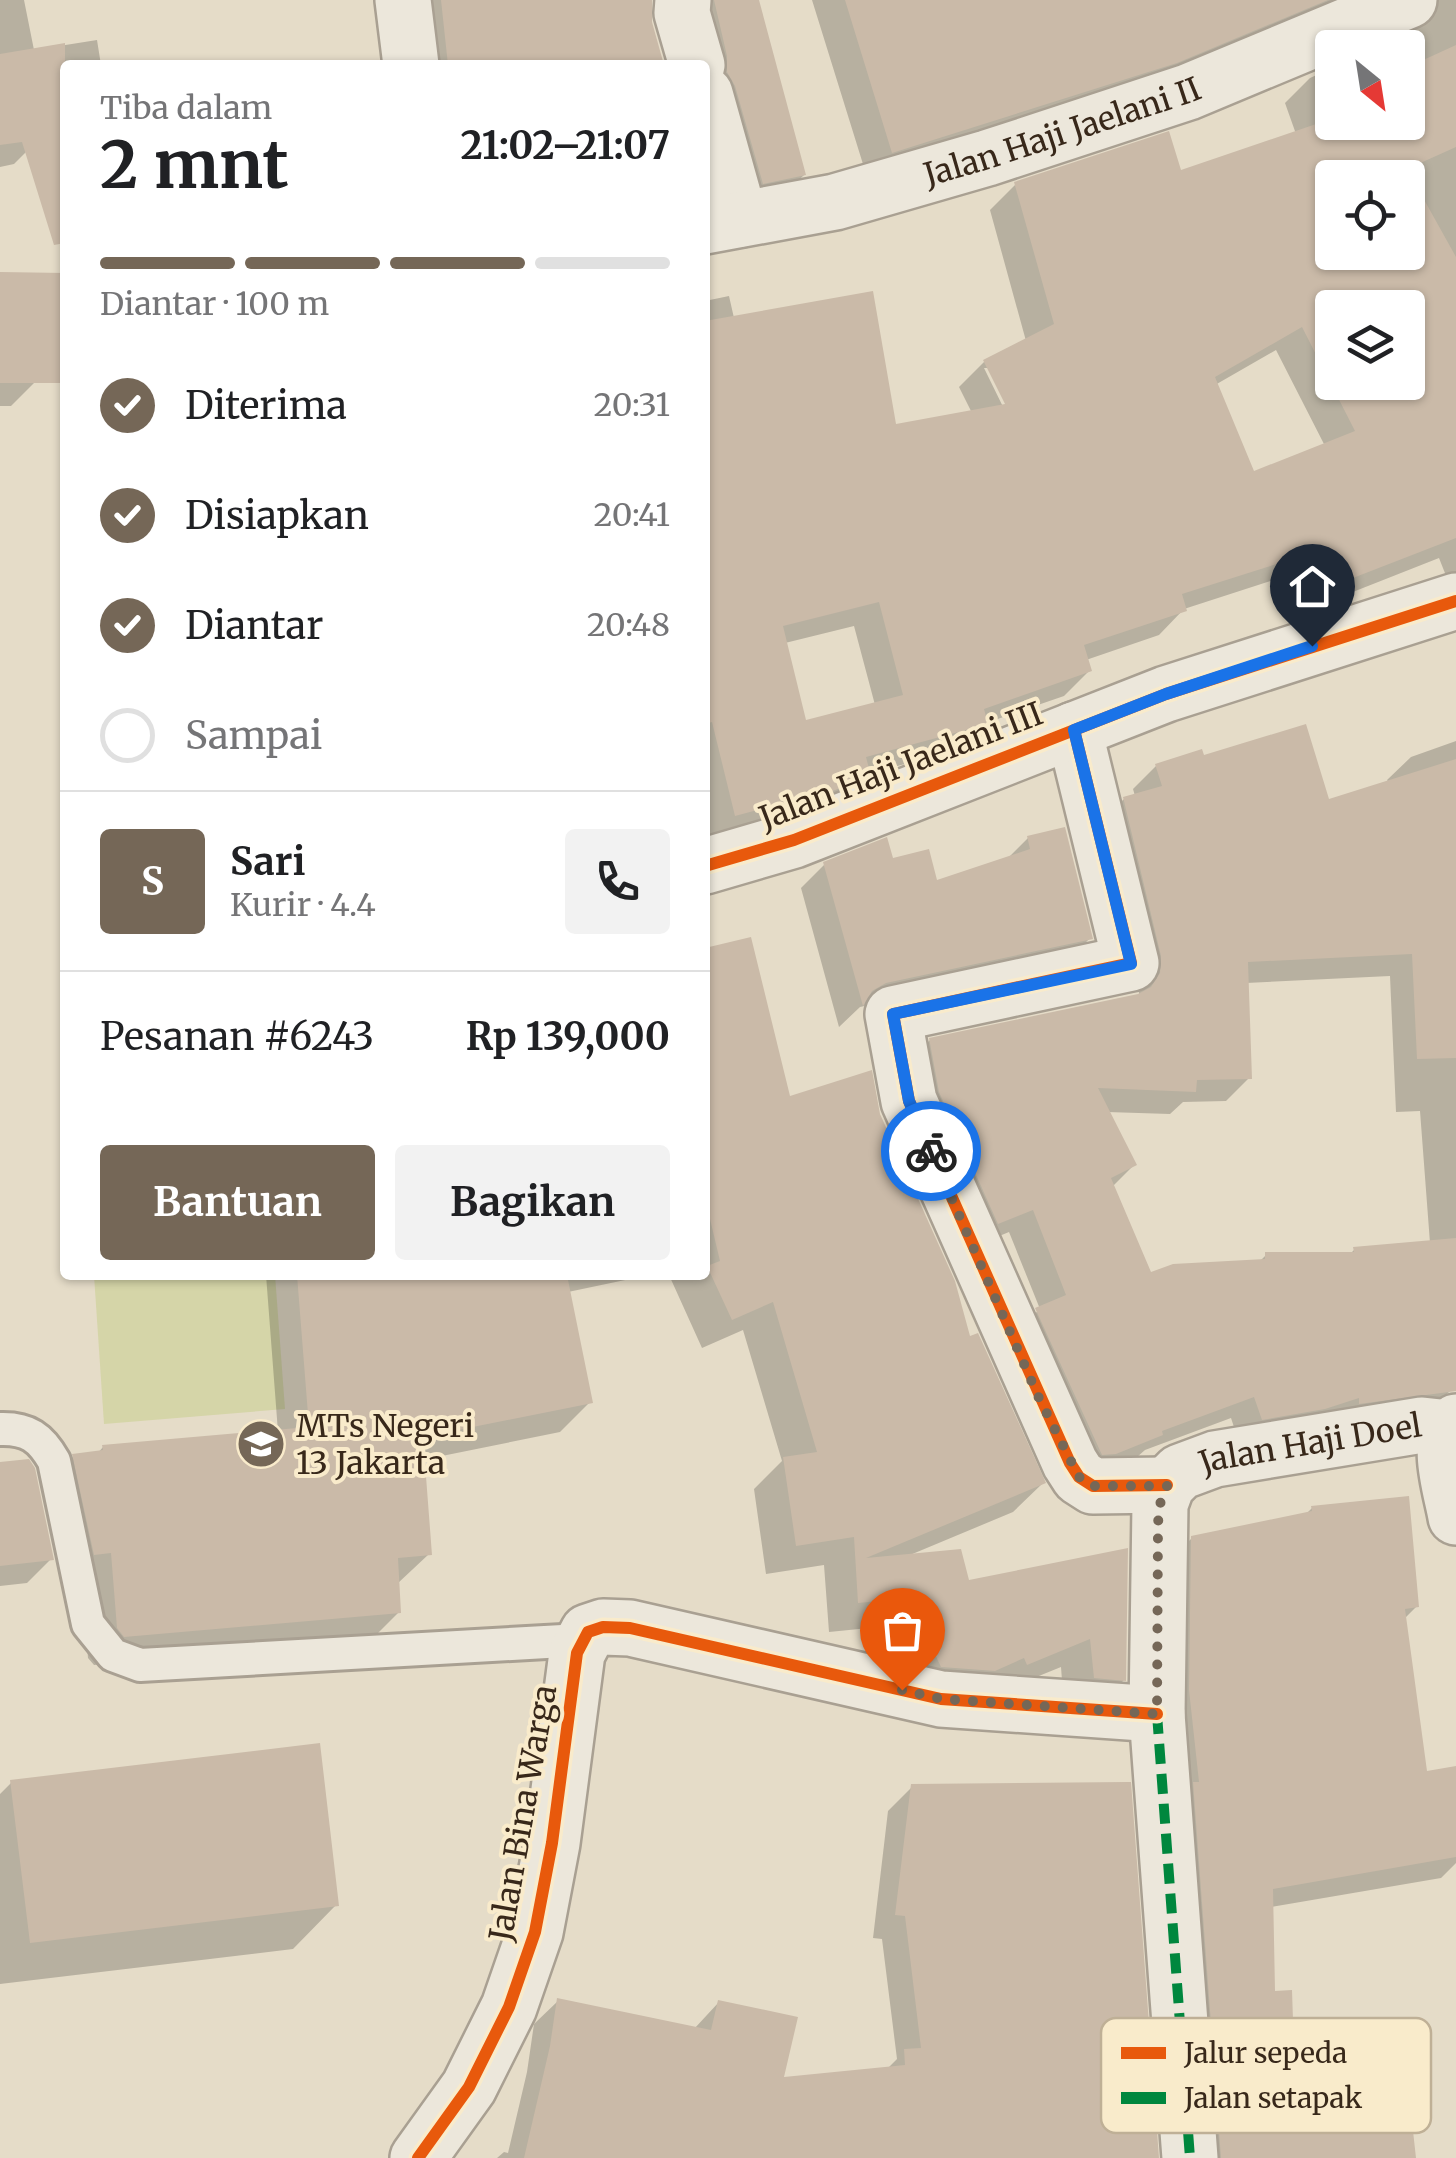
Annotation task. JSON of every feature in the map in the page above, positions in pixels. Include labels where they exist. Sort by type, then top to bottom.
[{"type":"street","points":[[404,0],[410,60]]},
{"type":"street","points":[[682,0],[696,60]]},
{"type":"street","name":"Jalan Haji Jaelani II","points":[[723,223],[835,202],[987,158],[1170,98],[1409,0]]},
{"type":"street","points":[[710,130],[723,223]]},
{"type":"street","name":"Jalan Haji Jaelani III","points":[[710,865],[794,840],[1166,694],[1456,601]]},
{"type":"street","points":[[1074,730],[1131,964],[893,1014],[909,1101],[1070,1463],[1079,1477],[1093,1486],[1167,1486]]},
{"type":"street","name":"Jalan Haji Doel","points":[[1180,2018],[1157,1714],[1158,1523],[1167,1486],[1180,1472],[1214,1459],[1422,1425],[1453,1425]]},
{"type":"street","points":[[1453,1425],[1445,1452],[1456,1517]]},
{"type":"street","points":[[585,1636],[603,1627],[630,1628],[942,1699],[1157,1714]]},
{"type":"street","name":"Jalan Bina Warga","points":[[418,2158],[470,2087],[509,2007],[535,1932],[585,1636]]},
{"type":"street","name":"Jalan Haji Doel","points":[[1188,2133],[1190,2158]]},
{"type":"lane","points":[[0,1429],[20,1429],[42,1441],[54,1462],[88,1624],[114,1656],[140,1665],[585,1636]]},
{"type":"green space","points":[[94,1280],[275,1280],[285,1409],[104,1424]]},
{"type":"building","points":[[441,0],[652,0],[652,22],[663,60],[447,60]]},
{"type":"building","points":[[714,0],[759,0],[806,175],[763,184],[735,86],[727,72]]},
{"type":"building","points":[[845,0],[1328,0],[1177,63],[892,153]]},
{"type":"building","points":[[65,43],[65,60],[60,60],[60,244],[54,245],[22,142],[0,145],[0,54]]},
{"type":"building","points":[[1456,45],[1456,147],[1425,161],[1315,160],[1315,270],[1425,270],[1425,201],[1456,257],[1456,538],[1322,590],[1308,554],[1182,594],[1187,611],[1084,645],[1092,671],[984,709],[988,724],[866,757],[871,776],[807,801],[806,797],[735,816],[710,723],[710,320],[873,291],[896,424],[1005,404],[983,360],[1054,324],[1014,182],[1169,131],[1181,170],[1315,124],[1315,140],[1425,140],[1425,59]],"holes":[[[879,602],[903,695],[806,720],[783,626]]]},
{"type":"building","points":[[0,272],[60,273],[60,383],[0,383]]},
{"type":"building","points":[[1306,724],[1329,799],[1456,759],[1456,1058],[1417,1059],[1412,954],[1248,962],[1252,1079],[1197,1080],[1196,1092],[1098,1088],[1137,1165],[1111,1178],[1151,1272],[1173,1264],[1265,1259],[1265,1252],[1354,1252],[1353,1247],[1456,1238],[1456,1391],[1359,1404],[1359,1398],[1325,1409],[1262,1420],[1254,1397],[1162,1431],[1163,1435],[1116,1454],[1102,1455],[1035,1308],[1066,1295],[1033,1210],[998,1224],[939,1092],[929,1038],[1138,994],[1151,987],[1160,973],[1161,956],[1123,797],[1162,786],[1155,764],[1202,749],[1204,755]]},
{"type":"building","points":[[1065,827],[1093,939],[886,983],[872,991],[863,1006],[823,862],[887,837],[893,858],[929,849],[937,880],[1030,849],[1027,836]]},
{"type":"building","points":[[751,937],[790,1096],[872,1070],[880,1114],[955,1281],[970,1336],[978,1333],[1046,1483],[866,1558],[961,1549],[969,1580],[1128,1548],[1126,1681],[1094,1678],[1090,1639],[1027,1665],[1024,1658],[995,1671],[941,1667],[909,1598],[858,1603],[854,1537],[796,1546],[783,1457],[817,1452],[773,1302],[732,1320],[710,1272],[710,1265],[720,1261],[710,1219],[710,947]]},
{"type":"building","name":"MTs Negeri 13 Jakarta","points":[[297,1280],[568,1280],[593,1403],[423,1437],[432,1555],[398,1558],[401,1613],[124,1637],[117,1628],[111,1553],[94,1555],[72,1454],[103,1450],[102,1445],[309,1427]]},
{"type":"building","points":[[29,1459],[35,1468],[54,1560],[0,1566],[0,1462]]},
{"type":"building","points":[[1409,1496],[1419,1607],[1405,1609],[1427,1771],[1456,1766],[1456,1857],[1273,1889],[1275,1991],[1292,1990],[1293,2018],[1211,2018],[1193,1782],[1199,1782],[1189,1690],[1191,1536],[1312,1511],[1311,1506]]},
{"type":"building","points":[[320,1743],[339,1906],[30,1943],[10,1780]]},
{"type":"building","points":[[1131,1782],[1149,2018],[1101,2018],[1101,2133],[1157,2133],[1159,2158],[524,2158],[557,1998],[711,2030],[718,2000],[798,2017],[784,2077],[905,2065],[904,2049],[921,2048],[905,1916],[895,1915],[911,1784]]},
{"type":"building","points":[[1219,2133],[1413,2133],[1416,2158],[1221,2158]]},
{"type":"marked path","points":[[1157,1714],[1180,2018]]},
{"type":"marked path","points":[[1188,2133],[1190,2158]]},
{"type":"cycle path","points":[[710,865],[794,840],[1166,694],[1456,601]]},
{"type":"cycle path","points":[[1074,730],[1131,963],[893,1014],[909,1101],[1070,1463],[1079,1477],[1093,1486],[1167,1485]]},
{"type":"cycle path","points":[[418,2158],[469,2087],[509,2007],[535,1932],[552,1843],[577,1653],[588,1632],[603,1627],[630,1628],[941,1699],[1157,1714]]},
{"type":"way so far","points":[[902,1690],[942,1699],[1157,1714],[1158,1523],[1167,1486],[1093,1486],[1079,1477],[1038,1396],[931,1151]]},
{"type":"place","name":"MTs Negeri 13 Jakarta","points":[[261,1444]]},
{"type":"route","points":[[931,1151],[909,1101],[893,1014],[1131,964],[1074,730],[1166,694],[1312,646]]}]
